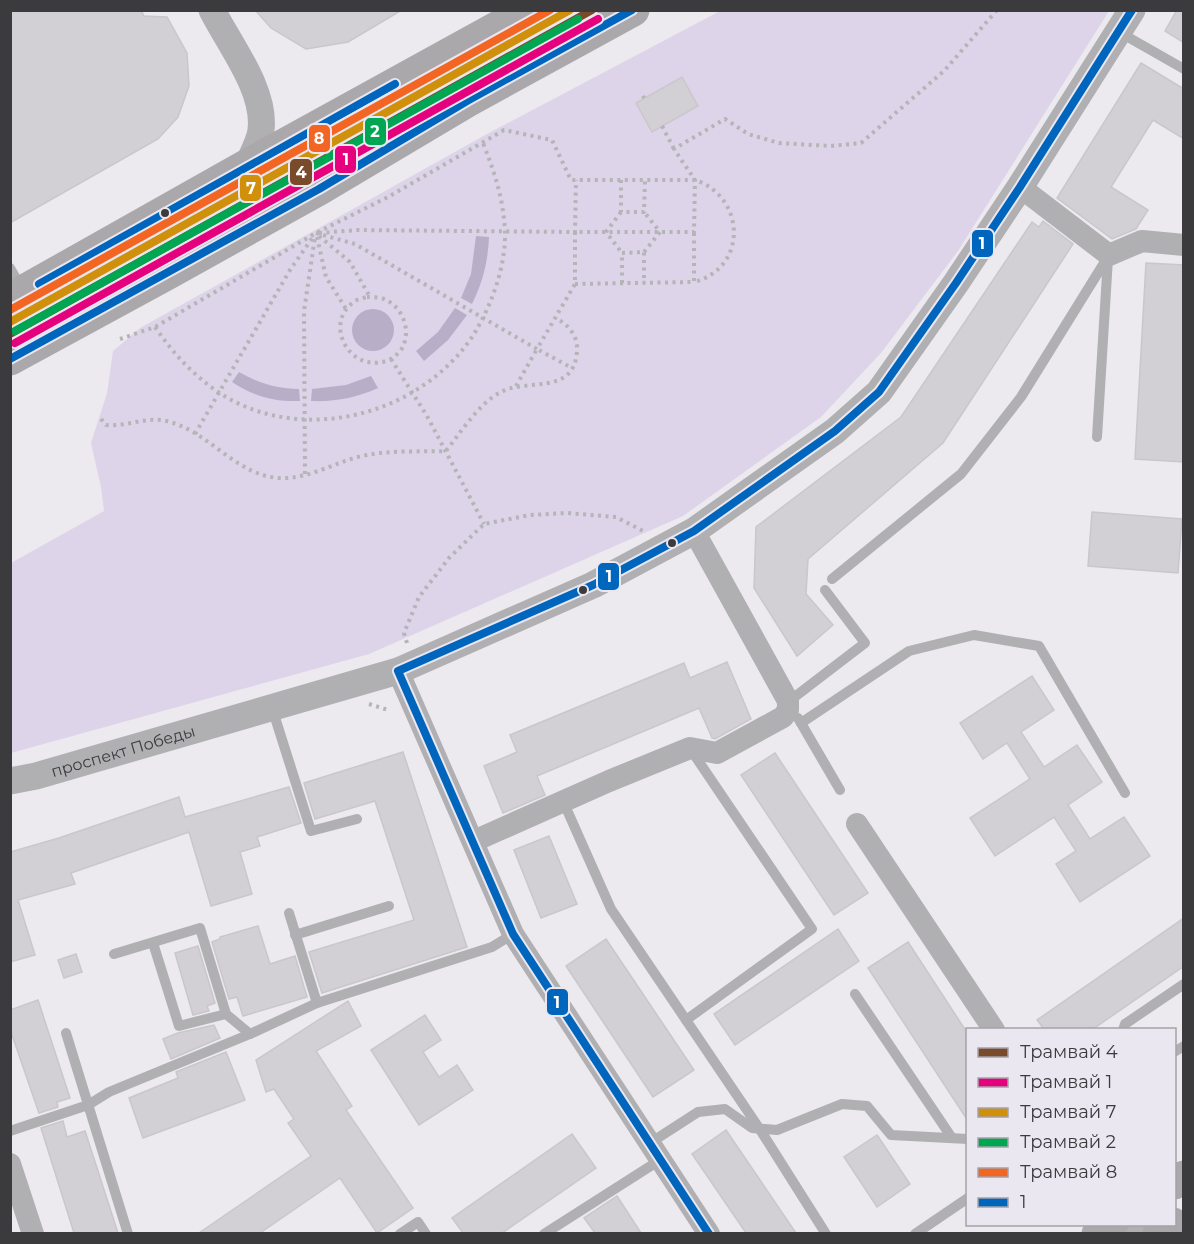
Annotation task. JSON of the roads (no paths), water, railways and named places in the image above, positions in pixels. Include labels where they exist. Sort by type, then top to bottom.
[{"type":"main road","points":[[15,286],[143,225],[529,10]]},
{"type":"main road","points":[[10,359],[319,189],[467,101],[633,10]]},
{"type":"main road","points":[[143,225],[170,272]]},
{"type":"street","points":[[212,10],[252,83],[260,105],[261,131],[248,165]]},
{"type":"street","name":"проспект Победы","points":[[10,782],[398,671],[593,585],[694,531],[835,431],[879,392],[1020,187],[1125,21]]},
{"type":"street","points":[[1020,187],[1108,255],[1142,241],[1184,245]]},
{"type":"street","points":[[474,841],[690,748],[717,753],[783,717],[788,710],[788,701],[694,531]]},
{"type":"street","points":[[398,671],[513,934],[709,1233]]},
{"type":"street","points":[[857,824],[993,1028]]},
{"type":"street","points":[[10,1164],[33,1233]]},
{"type":"lane","points":[[1125,21],[1184,69]]},
{"type":"lane","points":[[1097,437],[1108,255]]},
{"type":"lane","points":[[832,579],[961,474],[1021,397],[1108,255]]},
{"type":"lane","points":[[825,590],[865,643],[788,701],[840,790]]},
{"type":"lane","points":[[801,723],[909,651],[974,635],[1039,646],[1125,793]]},
{"type":"lane","points":[[272,708],[311,831],[357,819]]},
{"type":"lane","points":[[686,1020],[812,929],[690,748]]},
{"type":"lane","points":[[563,801],[611,909],[759,1128],[826,1233]]},
{"type":"lane","points":[[295,935],[389,906]]},
{"type":"lane","points":[[289,913],[317,1003]]},
{"type":"lane","points":[[114,954],[200,928],[226,1014],[250,1034]]},
{"type":"lane","points":[[10,1131],[88,1106],[109,1092],[250,1034],[317,1003],[492,947],[513,934]]},
{"type":"lane","points":[[153,943],[179,1026],[226,1014]]},
{"type":"lane","points":[[1123,1028],[1125,1024],[1184,984]]},
{"type":"lane","points":[[855,994],[952,1138]]},
{"type":"lane","points":[[66,1033],[128,1233]]},
{"type":"lane","points":[[544,1233],[561,1223],[655,1151],[698,1112],[725,1108],[752,1128],[777,1130],[842,1104],[867,1106],[891,1135],[966,1139]]},
{"type":"lane","points":[[915,1233],[966,1199]]},
{"type":"lane","points":[[400,1233],[418,1222],[426,1233]]},
{"type":"lane","points":[[561,1223],[568,1233]]},
{"type":"tram line","name":"8","points":[[10,310],[550,10]]},
{"type":"tram line","name":"7","points":[[10,322],[570,10]]},
{"type":"tram line","name":"4","points":[[10,334],[592,10]]},
{"type":"tram line","name":"2","points":[[15,331],[578,19]]},
{"type":"tram line","name":"1","points":[[15,343],[598,19]]}]
